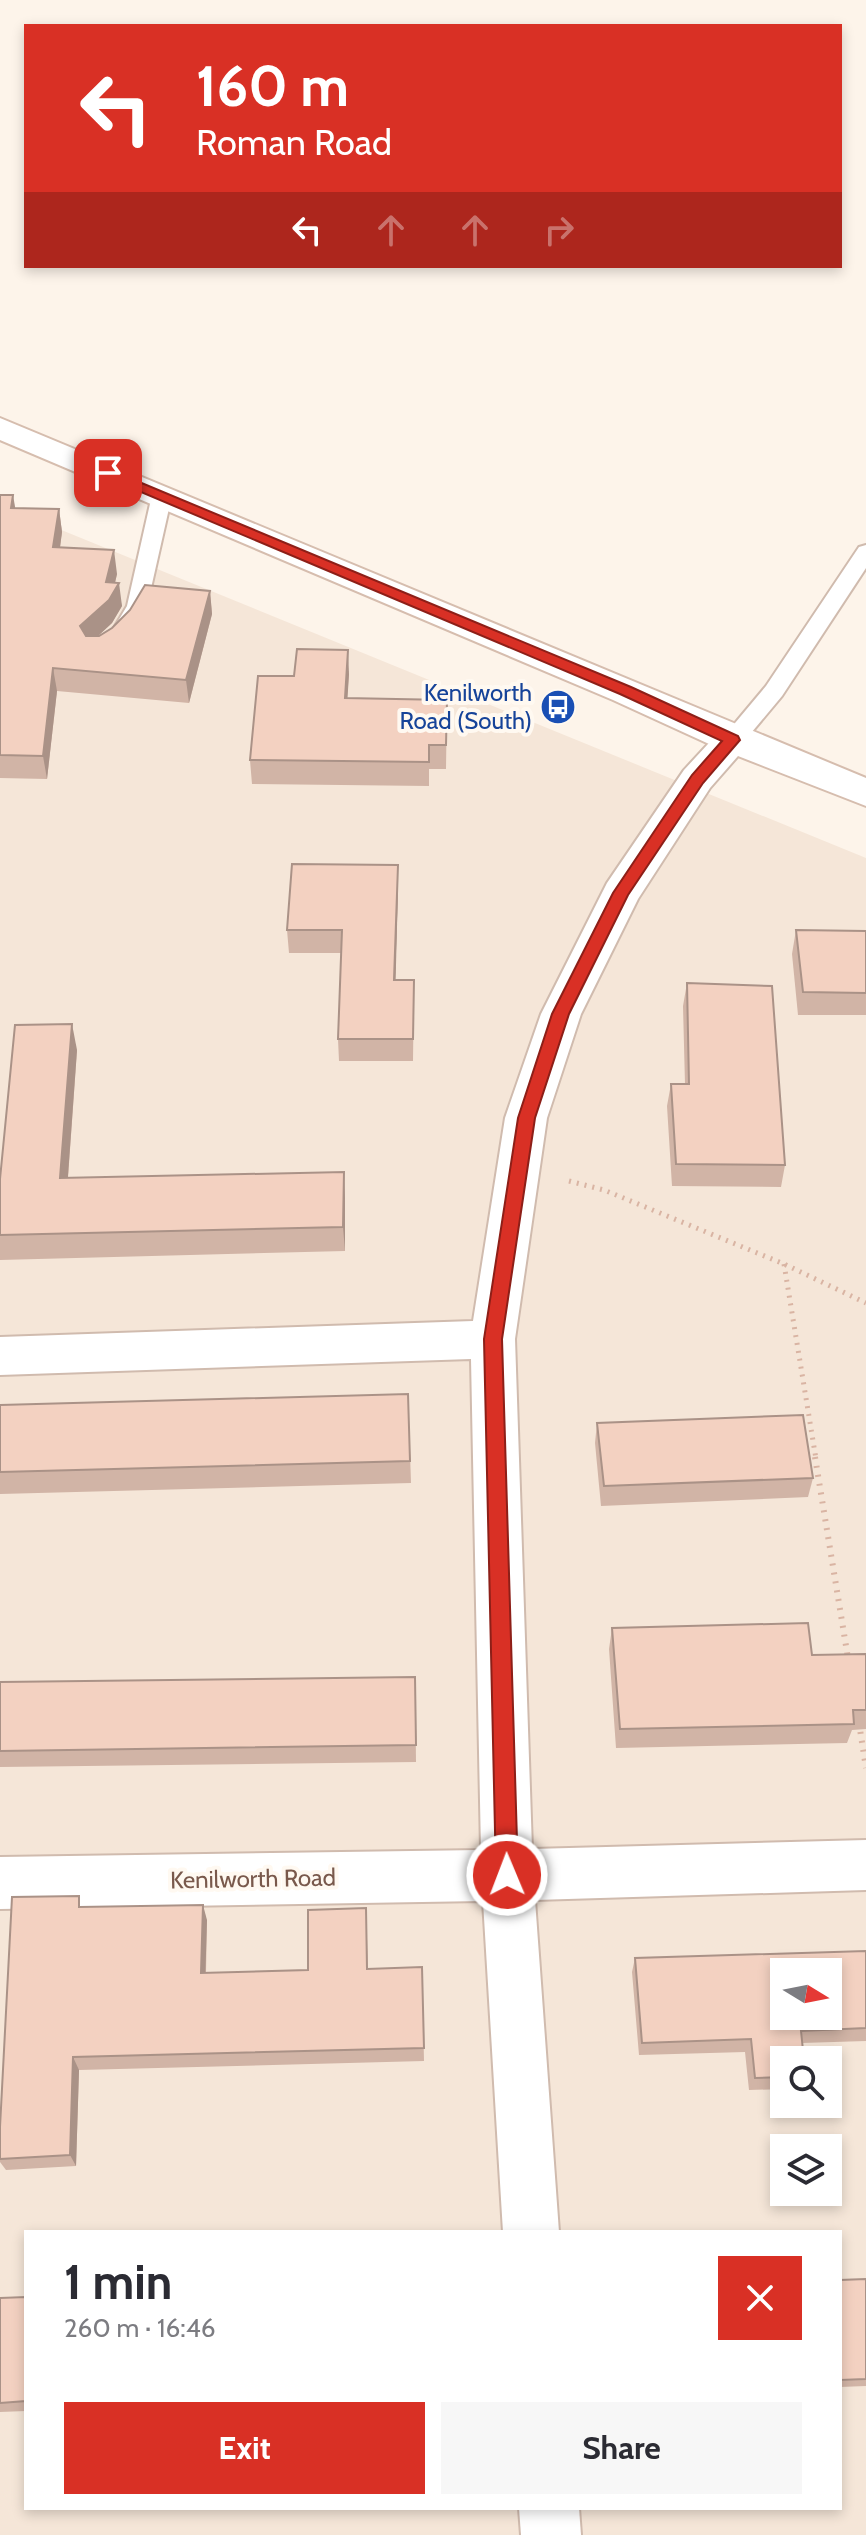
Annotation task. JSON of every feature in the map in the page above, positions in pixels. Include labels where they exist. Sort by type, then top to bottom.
[{"type":"street","points":[[0,428],[626,691],[733,740],[866,793]]},
{"type":"street","points":[[531,2230],[507,1875],[493,1339],[526,1118],[561,1014],[621,893],[697,779],[733,740]]},
{"type":"street","points":[[0,1356],[493,1339]]},
{"type":"street","name":"Kenilworth Road","points":[[0,1883],[507,1875],[866,1865]]},
{"type":"street","points":[[549,2510],[551,2535]]},
{"type":"lane","points":[[114,637],[123,630],[137,606],[162,495]]},
{"type":"lane","points":[[733,740],[774,691],[866,552]]},
{"type":"path","points":[[566,1180],[604,1190],[784,1264],[866,1303]]},
{"type":"path","points":[[784,1264],[849,1665]]},
{"type":"path","points":[[857,1711],[866,1768]]},
{"type":"shaded area","points":[[0,505],[866,858],[866,2535],[0,2535]]},
{"type":"building","points":[[0,495],[13,495],[11,508],[59,509],[53,547],[114,550],[106,582],[119,583],[109,600],[80,626],[86,636],[99,636],[112,628],[130,610],[145,585],[210,591],[186,680],[53,668],[43,756],[0,755]]},
{"type":"building","points":[[297,649],[348,650],[345,698],[447,700],[446,745],[429,745],[429,762],[250,760],[258,676],[294,676]]},
{"type":"building","points":[[292,864],[398,865],[394,980],[414,980],[413,1039],[338,1039],[342,930],[287,930]]},
{"type":"building","points":[[796,930],[866,931],[866,993],[803,992]]},
{"type":"building","points":[[687,983],[772,986],[785,1165],[676,1164],[671,1084],[689,1084]]},
{"type":"building","points":[[72,1024],[60,1178],[344,1172],[343,1227],[0,1235],[0,1179],[15,1025]]},
{"type":"building","points":[[408,1394],[410,1461],[0,1472],[0,1405]]},
{"type":"building","points":[[803,1415],[813,1478],[604,1486],[597,1423]]},
{"type":"building","points":[[808,1623],[812,1655],[866,1654],[866,1710],[853,1710],[854,1724],[620,1729],[612,1628]]},
{"type":"building","points":[[415,1677],[416,1745],[0,1751],[0,1682]]},
{"type":"building","points":[[79,1896],[79,1907],[203,1905],[201,1973],[308,1970],[308,1910],[366,1908],[367,1969],[422,1967],[424,2048],[73,2057],[70,2155],[0,2159],[12,1897]]},
{"type":"building","points":[[866,1951],[866,2028],[842,2029],[842,1958],[770,1958],[770,2030],[823,2030],[801,2031],[803,2046],[770,2046],[770,2077],[755,2078],[751,2039],[642,2043],[635,1958]]},
{"type":"building","points":[[866,2279],[866,2379],[842,2380],[842,2280]]},
{"type":"building","points":[[24,2297],[24,2401],[0,2403],[0,2298]]},
{"type":"place","name":"Kenilworth Road (South)","points":[[558,707]]},
{"type":"route","points":[[108,473],[626,691],[733,740],[697,779],[621,893],[561,1014],[526,1118],[493,1339],[507,1875]]}]
